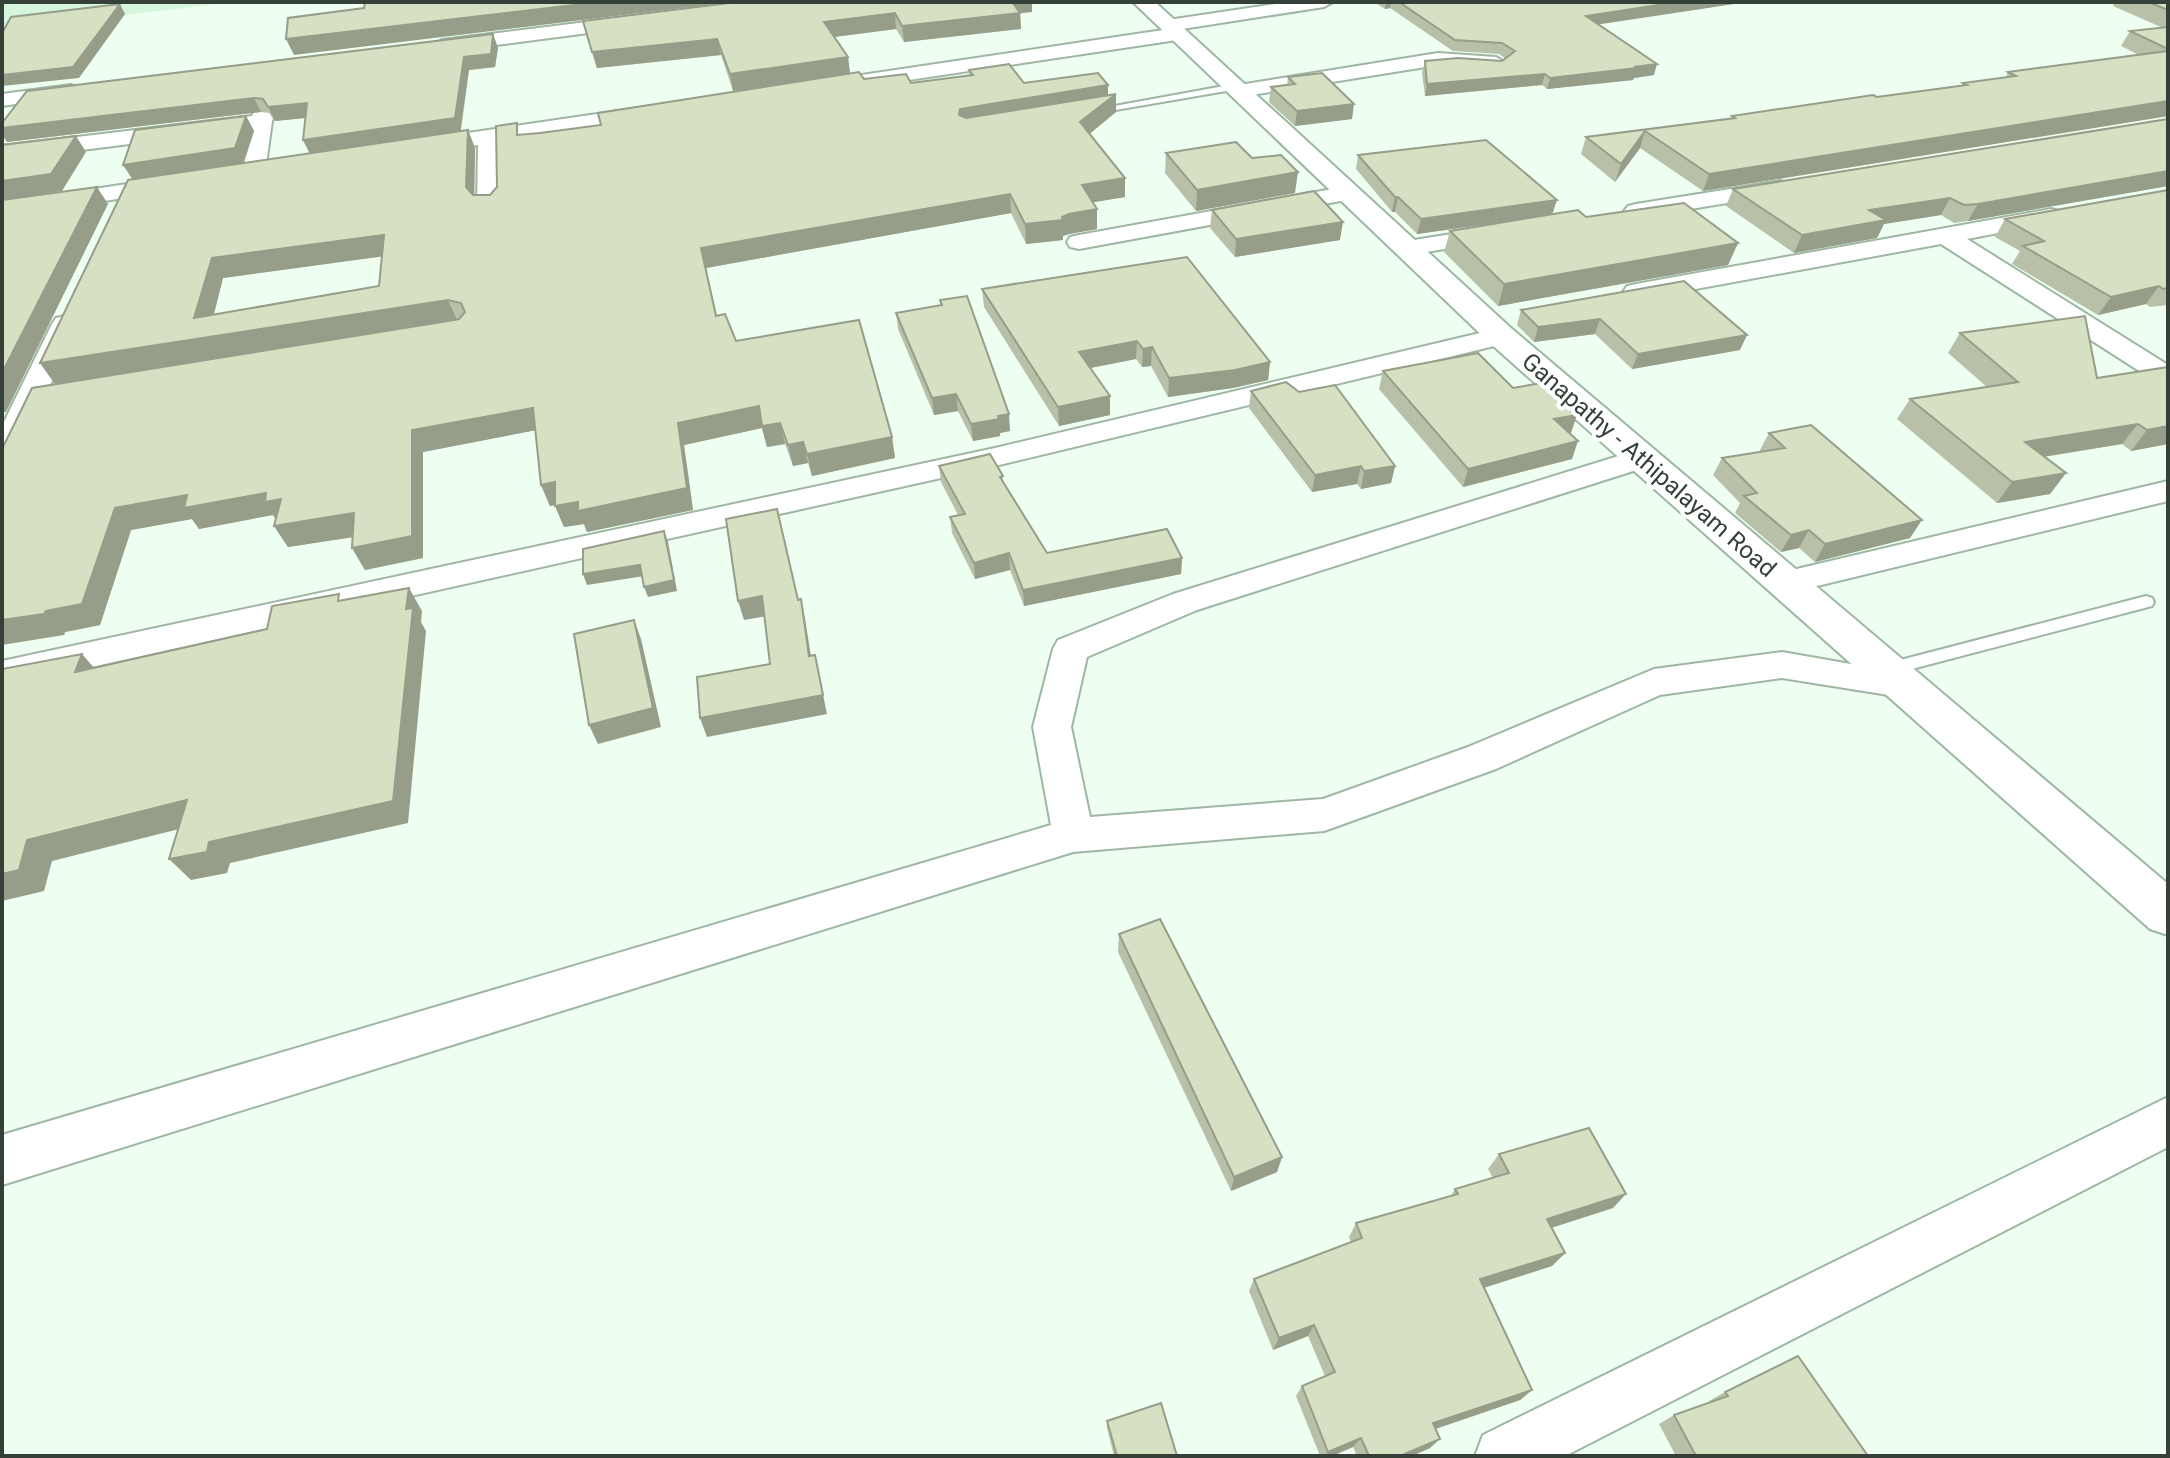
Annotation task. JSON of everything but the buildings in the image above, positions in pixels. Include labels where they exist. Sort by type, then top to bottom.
[{"type":"main road","name":"Ganapathy - Athipalayam Road","points":[[1163,20],[1408,248],[1499,323],[1641,458],[2168,914]]},
{"type":"street","points":[[833,85],[1163,20],[1324,2]]},
{"type":"street","points":[[420,49],[557,24],[650,20]]},
{"type":"street","points":[[1234,86],[1454,44]]},
{"type":"street","points":[[1234,86],[1438,59],[1499,63]]},
{"type":"street","points":[[254,172],[261,121],[275,82]]},
{"type":"street","points":[[2,100],[97,88]]},
{"type":"street","points":[[395,151],[677,109]]},
{"type":"street","points":[[2,153],[261,121]]},
{"type":"street","points":[[489,137],[489,207]]},
{"type":"street","points":[[2,210],[191,182]]},
{"type":"street","points":[[1609,216],[1796,185]]},
{"type":"street","points":[[116,219],[129,191]]},
{"type":"street","points":[[1079,242],[1349,193]]},
{"type":"street","points":[[1606,297],[2078,211]]},
{"type":"street","points":[[1408,248],[1516,231]]},
{"type":"street","points":[[1944,235],[2168,377]]},
{"type":"street","points":[[2,458],[76,302]]},
{"type":"street","points":[[2,674],[995,457],[1499,323]]},
{"type":"street","points":[[29,400],[59,395]]},
{"type":"street","points":[[1073,835],[1052,727],[1071,649],[1185,602],[1641,458]]},
{"type":"street","points":[[1784,583],[2168,491]]},
{"type":"street","points":[[2,1160],[1073,835],[1324,815],[1482,758],[1654,682],[1782,665],[1893,677]]},
{"type":"street","points":[[1504,1456],[2168,1121]]},
{"type":"lane","points":[[1086,112],[1234,86]]},
{"type":"lane","points":[[1893,677],[2146,602]]},
{"type":"shaded area","points":[[2,2],[233,2],[2,30]]}]
